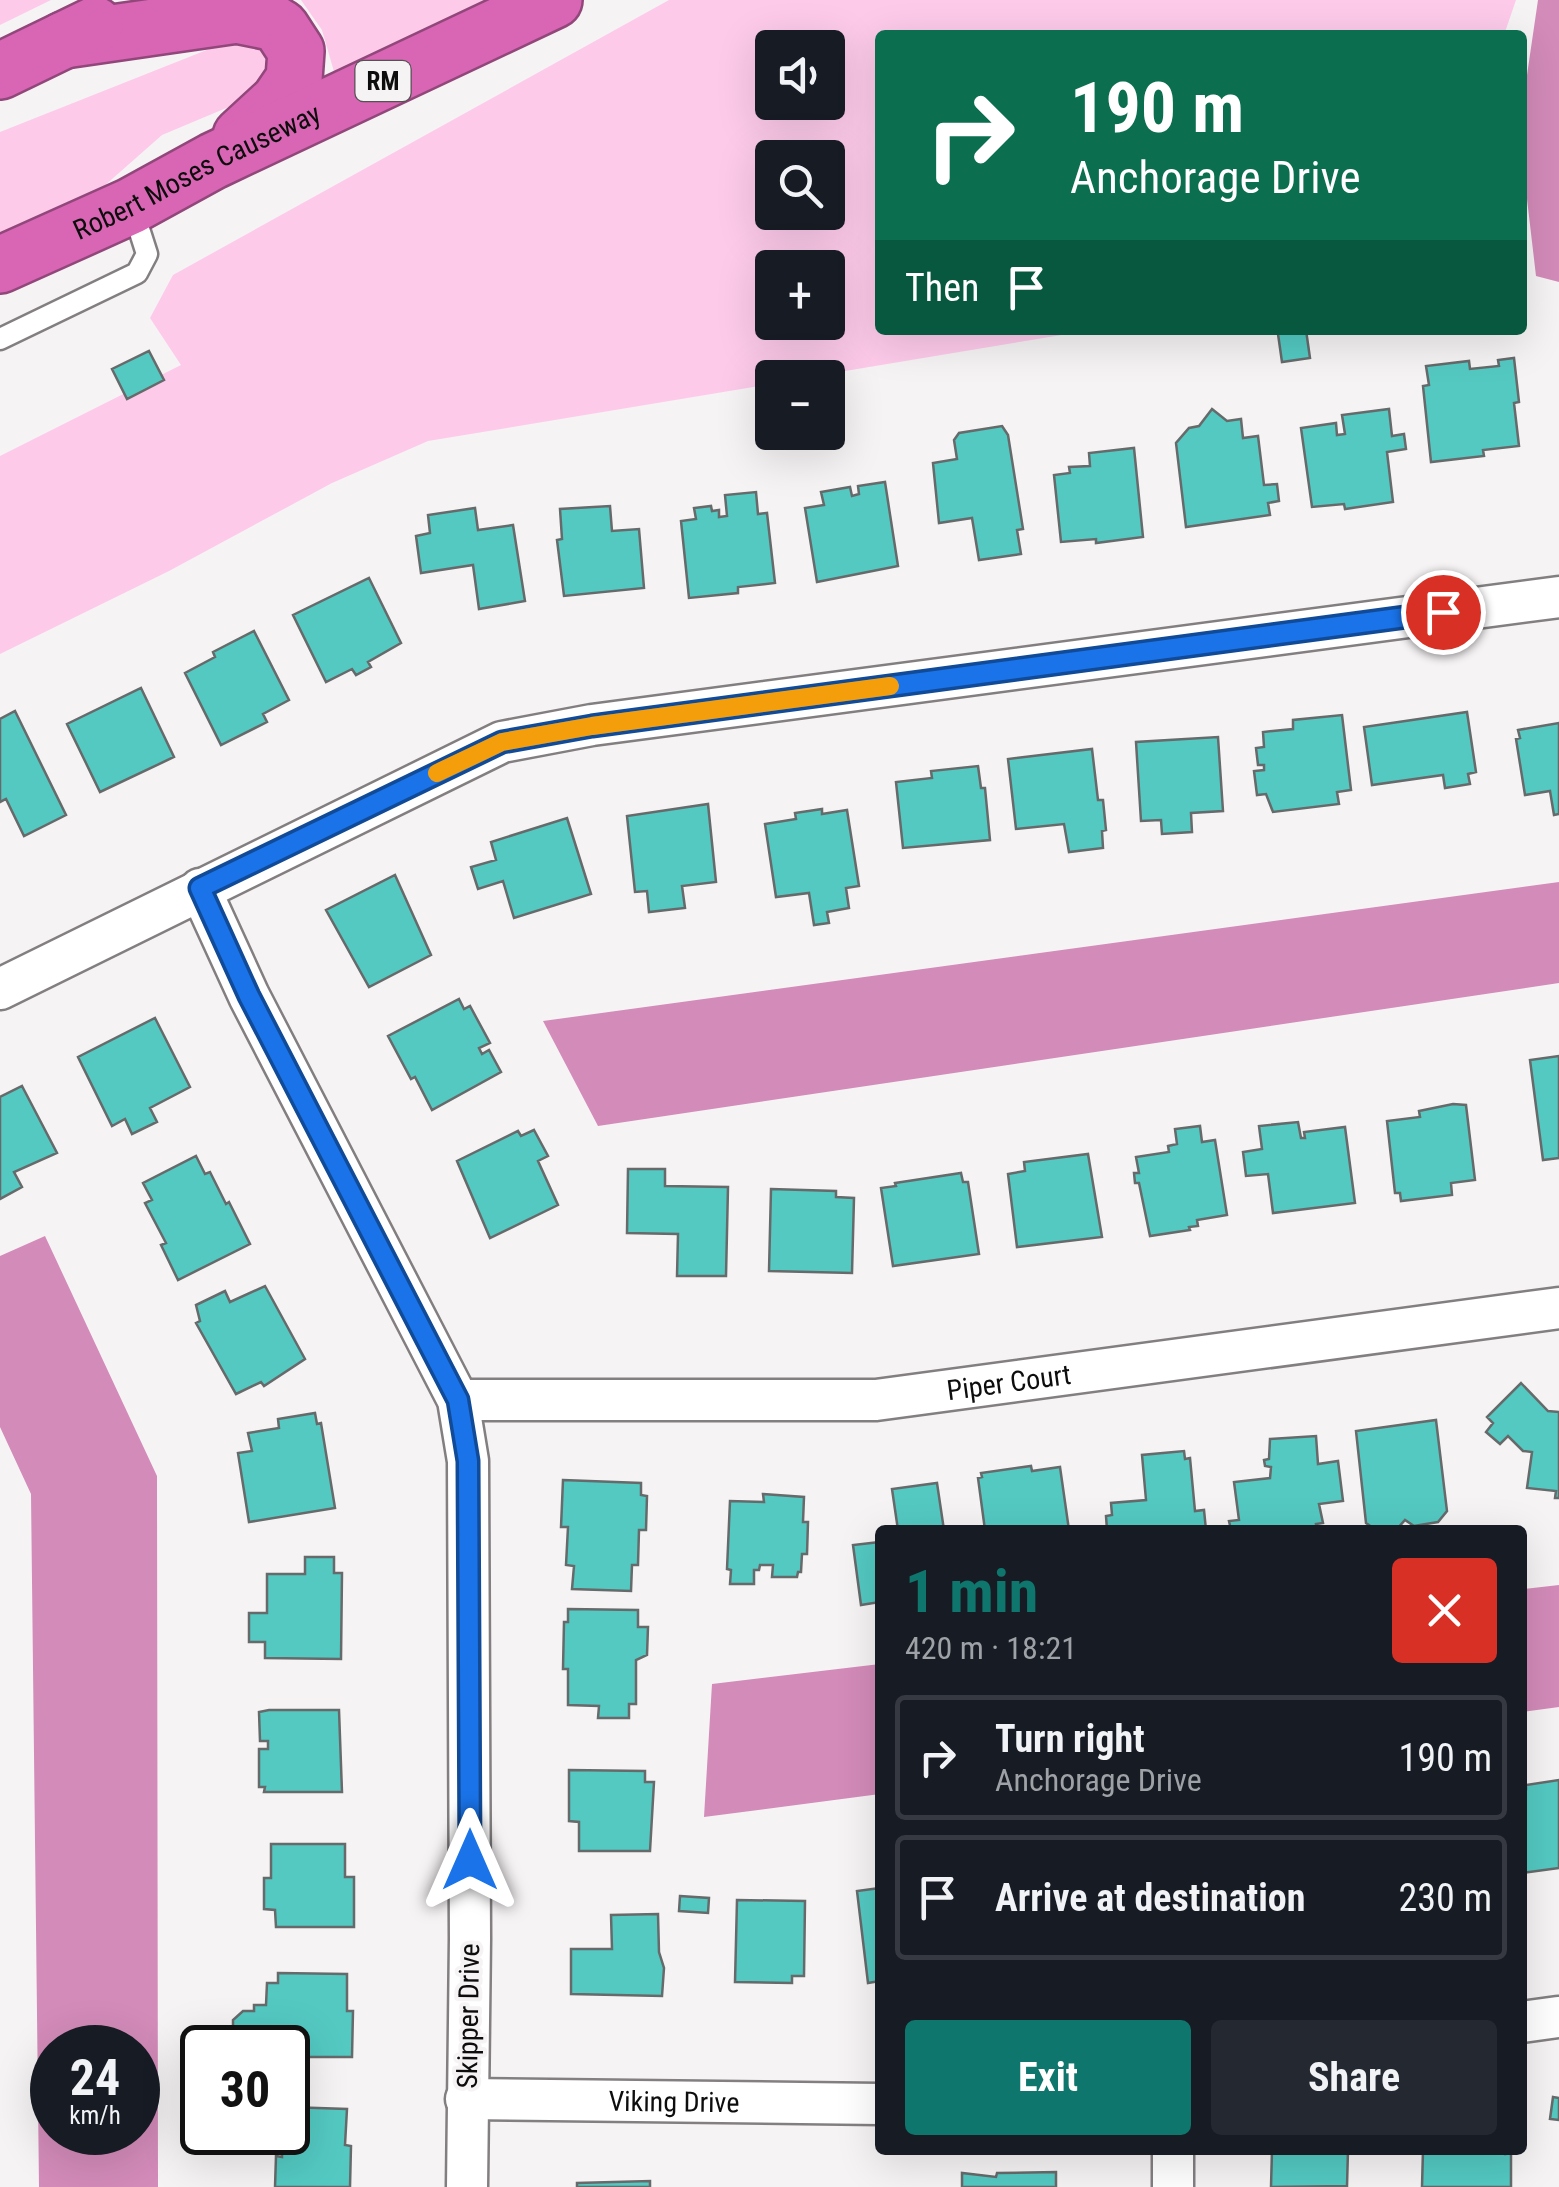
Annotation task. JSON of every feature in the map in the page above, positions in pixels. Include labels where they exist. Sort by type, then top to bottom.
[{"type":"highway","points":[[0,70],[147,0]]},
{"type":"highway","name":"Robert Moses Causeway","points":[[0,265],[131,206],[213,161],[554,0]]},
{"type":"highway","points":[[64,40],[237,15],[281,28],[296,50],[294,79],[279,101],[213,161]]},
{"type":"street","points":[[0,990],[502,742],[612,723],[1559,597]]},
{"type":"street","name":"Skipper Drive","points":[[200,888],[249,996],[458,1400],[468,1461],[467,2187]]},
{"type":"street","name":"Piper Court","points":[[458,1400],[876,1400],[1559,1308]]},
{"type":"street","points":[[1527,2021],[1558,2017]]},
{"type":"street","name":"Viking Drive","points":[[466,2099],[875,2104]]},
{"type":"street","points":[[1172,2187],[1173,2155]]},
{"type":"lane","points":[[0,339],[137,273],[148,254],[131,206]]},
{"type":"shaded area","points":[[0,0],[51,0],[0,25]]},
{"type":"shaded area","points":[[301,0],[507,0],[337,82],[322,30]]},
{"type":"shaded area","points":[[669,0],[1516,0],[1506,30],[875,30],[875,335],[1062,335],[845,371],[845,360],[755,360],[755,387],[428,441],[332,483],[169,571],[0,654],[0,456],[181,365],[150,318],[173,275]]},
{"type":"shaded area","points":[[1538,0],[1559,0],[1559,282],[1536,276],[1527,199],[1527,75]]},
{"type":"shaded area","points":[[265,33],[274,88],[162,135],[103,187],[0,236],[0,132],[242,36]]},
{"type":"shaded area","points":[[1559,882],[1559,983],[598,1126],[543,1021]]},
{"type":"shaded area","points":[[45,1236],[157,1476],[158,2025],[37,2025],[31,1494],[0,1427],[0,1256]]},
{"type":"shaded area","points":[[1559,1585],[1559,1707],[1527,1711],[1527,1589]]},
{"type":"shaded area","points":[[875,1665],[875,1795],[704,1817],[712,1684]]},
{"type":"shaded area","points":[[39,2155],[158,2155],[158,2187],[39,2187]]},
{"type":"building","points":[[1278,335],[1307,335],[1310,358],[1282,362]]},
{"type":"building","points":[[149,351],[164,380],[127,399],[112,369]]},
{"type":"building","points":[[1514,358],[1519,446],[1483,450],[1484,456],[1431,462],[1423,386],[1429,385],[1426,366],[1469,361],[1470,369],[1499,366],[1498,360]]},
{"type":"building","points":[[1212,409],[1227,421],[1241,419],[1243,438],[1258,436],[1264,485],[1277,484],[1279,501],[1268,503],[1270,515],[1186,527],[1176,443],[1189,428],[1199,426]]},
{"type":"building","points":[[1389,409],[1392,436],[1404,434],[1406,449],[1387,452],[1393,502],[1345,509],[1344,504],[1312,507],[1301,428],[1336,423],[1337,435],[1345,434],[1342,415]]},
{"type":"building","points":[[1002,426],[1008,435],[1023,529],[1017,530],[1021,554],[979,560],[972,518],[939,523],[933,463],[957,459],[954,440],[959,433]]},
{"type":"building","points":[[1134,448],[1143,537],[1096,543],[1096,539],[1061,542],[1054,475],[1070,473],[1069,467],[1090,466],[1089,453]]},
{"type":"building","points":[[885,482],[898,566],[817,582],[805,508],[824,505],[821,492],[850,487],[852,496],[859,494],[858,486]]},
{"type":"building","points":[[756,492],[758,514],[767,513],[775,583],[738,587],[738,593],[689,598],[681,521],[696,519],[694,508],[711,506],[712,511],[719,510],[719,517],[727,516],[725,495]]},
{"type":"building","points":[[610,506],[612,531],[639,529],[644,588],[564,596],[557,540],[562,539],[560,509]]},
{"type":"building","points":[[475,508],[478,530],[513,525],[525,601],[479,609],[473,565],[421,573],[416,536],[430,533],[428,515]]},
{"type":"building","points":[[369,578],[401,643],[368,662],[371,667],[356,675],[352,669],[326,682],[293,615]]},
{"type":"building","points":[[254,631],[289,700],[263,714],[267,722],[221,745],[185,673],[215,657],[213,652]]},
{"type":"building","points":[[141,688],[174,757],[100,792],[67,724]]},
{"type":"building","points":[[15,711],[66,815],[24,836],[6,799],[0,802],[0,719]]},
{"type":"building","points":[[1467,712],[1476,772],[1468,774],[1470,784],[1445,788],[1443,775],[1372,785],[1364,727]]},
{"type":"building","points":[[1342,715],[1351,790],[1337,792],[1339,804],[1273,812],[1266,794],[1257,795],[1254,771],[1264,770],[1264,765],[1258,765],[1256,748],[1264,747],[1263,732],[1293,729],[1293,720]]},
{"type":"building","points":[[1559,723],[1559,814],[1554,815],[1550,791],[1525,795],[1516,739],[1520,738],[1518,730]]},
{"type":"building","points":[[1218,737],[1223,811],[1191,813],[1192,832],[1162,834],[1161,820],[1141,821],[1136,742]]},
{"type":"building","points":[[1092,749],[1098,800],[1103,800],[1103,848],[1069,852],[1064,824],[1016,829],[1008,759]]},
{"type":"building","points":[[978,766],[981,788],[985,788],[990,840],[903,848],[896,782],[932,778],[931,771]]},
{"type":"building","points":[[708,804],[716,882],[682,886],[685,908],[649,912],[647,891],[635,892],[627,816]]},
{"type":"building","points":[[822,809],[822,814],[847,810],[859,886],[846,888],[849,908],[827,912],[829,923],[814,925],[809,893],[776,897],[765,824],[796,819],[795,813]]},
{"type":"building","points":[[567,818],[591,894],[514,918],[503,881],[478,889],[471,867],[496,860],[491,842]]},
{"type":"building","points":[[395,875],[431,955],[369,987],[326,910]]},
{"type":"building","points":[[459,999],[464,1009],[470,1006],[490,1043],[479,1048],[482,1054],[489,1050],[501,1072],[432,1110],[388,1036]]},
{"type":"building","points":[[155,1018],[190,1087],[150,1108],[157,1122],[132,1134],[125,1119],[112,1126],[78,1057]]},
{"type":"building","points":[[1559,1056],[1559,1158],[1543,1160],[1530,1060]]},
{"type":"building","points":[[22,1086],[57,1153],[14,1172],[22,1187],[0,1199],[0,1097]]},
{"type":"building","points":[[1466,1105],[1475,1180],[1451,1183],[1452,1195],[1401,1201],[1400,1193],[1395,1193],[1387,1121],[1420,1117],[1419,1111]]},
{"type":"building","points":[[1298,1122],[1301,1138],[1305,1138],[1304,1132],[1345,1127],[1355,1203],[1273,1213],[1268,1174],[1246,1176],[1243,1152],[1262,1149],[1259,1126]]},
{"type":"building","points":[[1200,1126],[1202,1142],[1215,1140],[1227,1215],[1197,1220],[1198,1226],[1189,1227],[1190,1230],[1150,1236],[1139,1183],[1135,1183],[1134,1173],[1139,1173],[1136,1157],[1169,1152],[1168,1146],[1177,1144],[1175,1129]]},
{"type":"building","points":[[534,1130],[548,1156],[538,1161],[558,1205],[490,1238],[457,1161],[518,1131],[521,1136]]},
{"type":"building","points":[[1088,1154],[1102,1237],[1017,1247],[1008,1174],[1025,1171],[1024,1162]]},
{"type":"building","points":[[196,1156],[205,1174],[210,1172],[226,1204],[229,1202],[250,1244],[178,1280],[161,1245],[166,1243],[145,1203],[152,1200],[143,1183]]},
{"type":"building","points":[[628,1169],[665,1169],[665,1186],[728,1187],[726,1276],[677,1276],[678,1234],[627,1233]]},
{"type":"building","points":[[961,1173],[963,1182],[968,1182],[979,1254],[893,1266],[881,1188]]},
{"type":"building","points":[[771,1189],[836,1191],[836,1197],[854,1198],[852,1273],[769,1271]]},
{"type":"building","points":[[265,1286],[305,1359],[264,1386],[261,1382],[236,1394],[196,1323],[200,1321],[196,1305],[225,1291],[230,1302]]},
{"type":"building","points":[[1521,1383],[1548,1411],[1559,1412],[1559,1498],[1555,1498],[1556,1491],[1527,1488],[1532,1452],[1523,1451],[1508,1436],[1500,1444],[1486,1432],[1493,1423],[1487,1417]]},
{"type":"building","points":[[315,1413],[317,1424],[321,1423],[335,1508],[249,1522],[238,1453],[252,1451],[248,1433],[279,1428],[278,1419]]},
{"type":"building","points":[[1436,1420],[1447,1511],[1438,1522],[1366,1523],[1356,1431]]},
{"type":"building","points":[[1316,1436],[1318,1464],[1338,1461],[1343,1501],[1319,1504],[1323,1523],[1230,1525],[1229,1521],[1239,1520],[1234,1482],[1270,1478],[1271,1467],[1265,1466],[1264,1460],[1269,1459],[1270,1439]]},
{"type":"building","points":[[1184,1451],[1185,1459],[1190,1458],[1195,1511],[1204,1510],[1206,1525],[1107,1525],[1106,1516],[1112,1515],[1111,1503],[1146,1500],[1142,1455]]},
{"type":"building","points":[[1031,1466],[1032,1471],[1060,1467],[1068,1525],[984,1525],[978,1478],[981,1473]]},
{"type":"building","points":[[563,1480],[641,1483],[641,1495],[647,1496],[646,1530],[639,1530],[638,1565],[632,1565],[631,1591],[572,1589],[574,1566],[566,1565],[568,1527],[561,1527]]},
{"type":"building","points":[[937,1483],[943,1525],[897,1525],[892,1489]]},
{"type":"building","points":[[763,1494],[804,1497],[807,1554],[802,1554],[801,1572],[797,1577],[772,1577],[773,1565],[760,1565],[759,1570],[754,1570],[754,1584],[730,1584],[730,1501],[764,1502]]},
{"type":"building","points":[[875,1543],[875,1603],[861,1605],[853,1545]]},
{"type":"building","points":[[305,1557],[334,1557],[334,1573],[342,1573],[341,1659],[265,1658],[265,1642],[249,1642],[249,1613],[267,1613],[267,1574],[305,1574]]},
{"type":"building","points":[[568,1609],[638,1610],[638,1627],[648,1627],[647,1655],[636,1660],[636,1704],[629,1704],[629,1718],[598,1718],[599,1706],[568,1705],[568,1669],[563,1669]]},
{"type":"building","points":[[339,1710],[342,1792],[264,1792],[265,1787],[259,1787],[259,1749],[268,1749],[268,1741],[260,1741],[259,1712]]},
{"type":"building","points":[[569,1770],[645,1771],[645,1782],[654,1782],[650,1851],[579,1851],[579,1822],[569,1821]]},
{"type":"building","points":[[1559,1780],[1559,1868],[1527,1872],[1527,1785]]},
{"type":"building","points":[[271,1844],[345,1844],[345,1877],[354,1877],[354,1927],[276,1927],[275,1910],[264,1909],[264,1878],[271,1878]]},
{"type":"building","points":[[875,1889],[875,1982],[868,1983],[857,1891]]},
{"type":"building","points":[[680,1896],[709,1898],[708,1913],[679,1911]]},
{"type":"building","points":[[737,1900],[805,1901],[804,1976],[792,1976],[792,1983],[735,1982]]},
{"type":"building","points":[[658,1914],[659,1952],[664,1968],[662,1996],[571,1994],[571,1949],[612,1949],[611,1915]]},
{"type":"building","points":[[278,1973],[347,1974],[347,2011],[353,2011],[352,2057],[310,2057],[310,2025],[233,2025],[243,2011],[254,2011],[254,2005],[266,2005],[267,1983],[278,1983]]},
{"type":"building","points":[[1553,2097],[1559,2098],[1559,2120],[1550,2119]]},
{"type":"building","points":[[310,2108],[347,2109],[345,2145],[351,2146],[350,2187],[275,2187],[276,2156],[310,2155]]},
{"type":"building","points":[[1272,2155],[1348,2155],[1347,2186],[1271,2187]]},
{"type":"building","points":[[1423,2155],[1511,2155],[1511,2187],[1422,2187]]},
{"type":"building","points":[[1056,2172],[1056,2187],[962,2187],[962,2173],[996,2177],[997,2173]]},
{"type":"building","points":[[650,2181],[650,2187],[577,2187],[577,2183]]},
{"type":"slow traffic","points":[[437,773],[502,742],[890,686]]},
{"type":"route","points":[[470,1860],[468,1461],[458,1400],[249,996],[200,888],[502,742],[592,726],[1443,612]]}]
